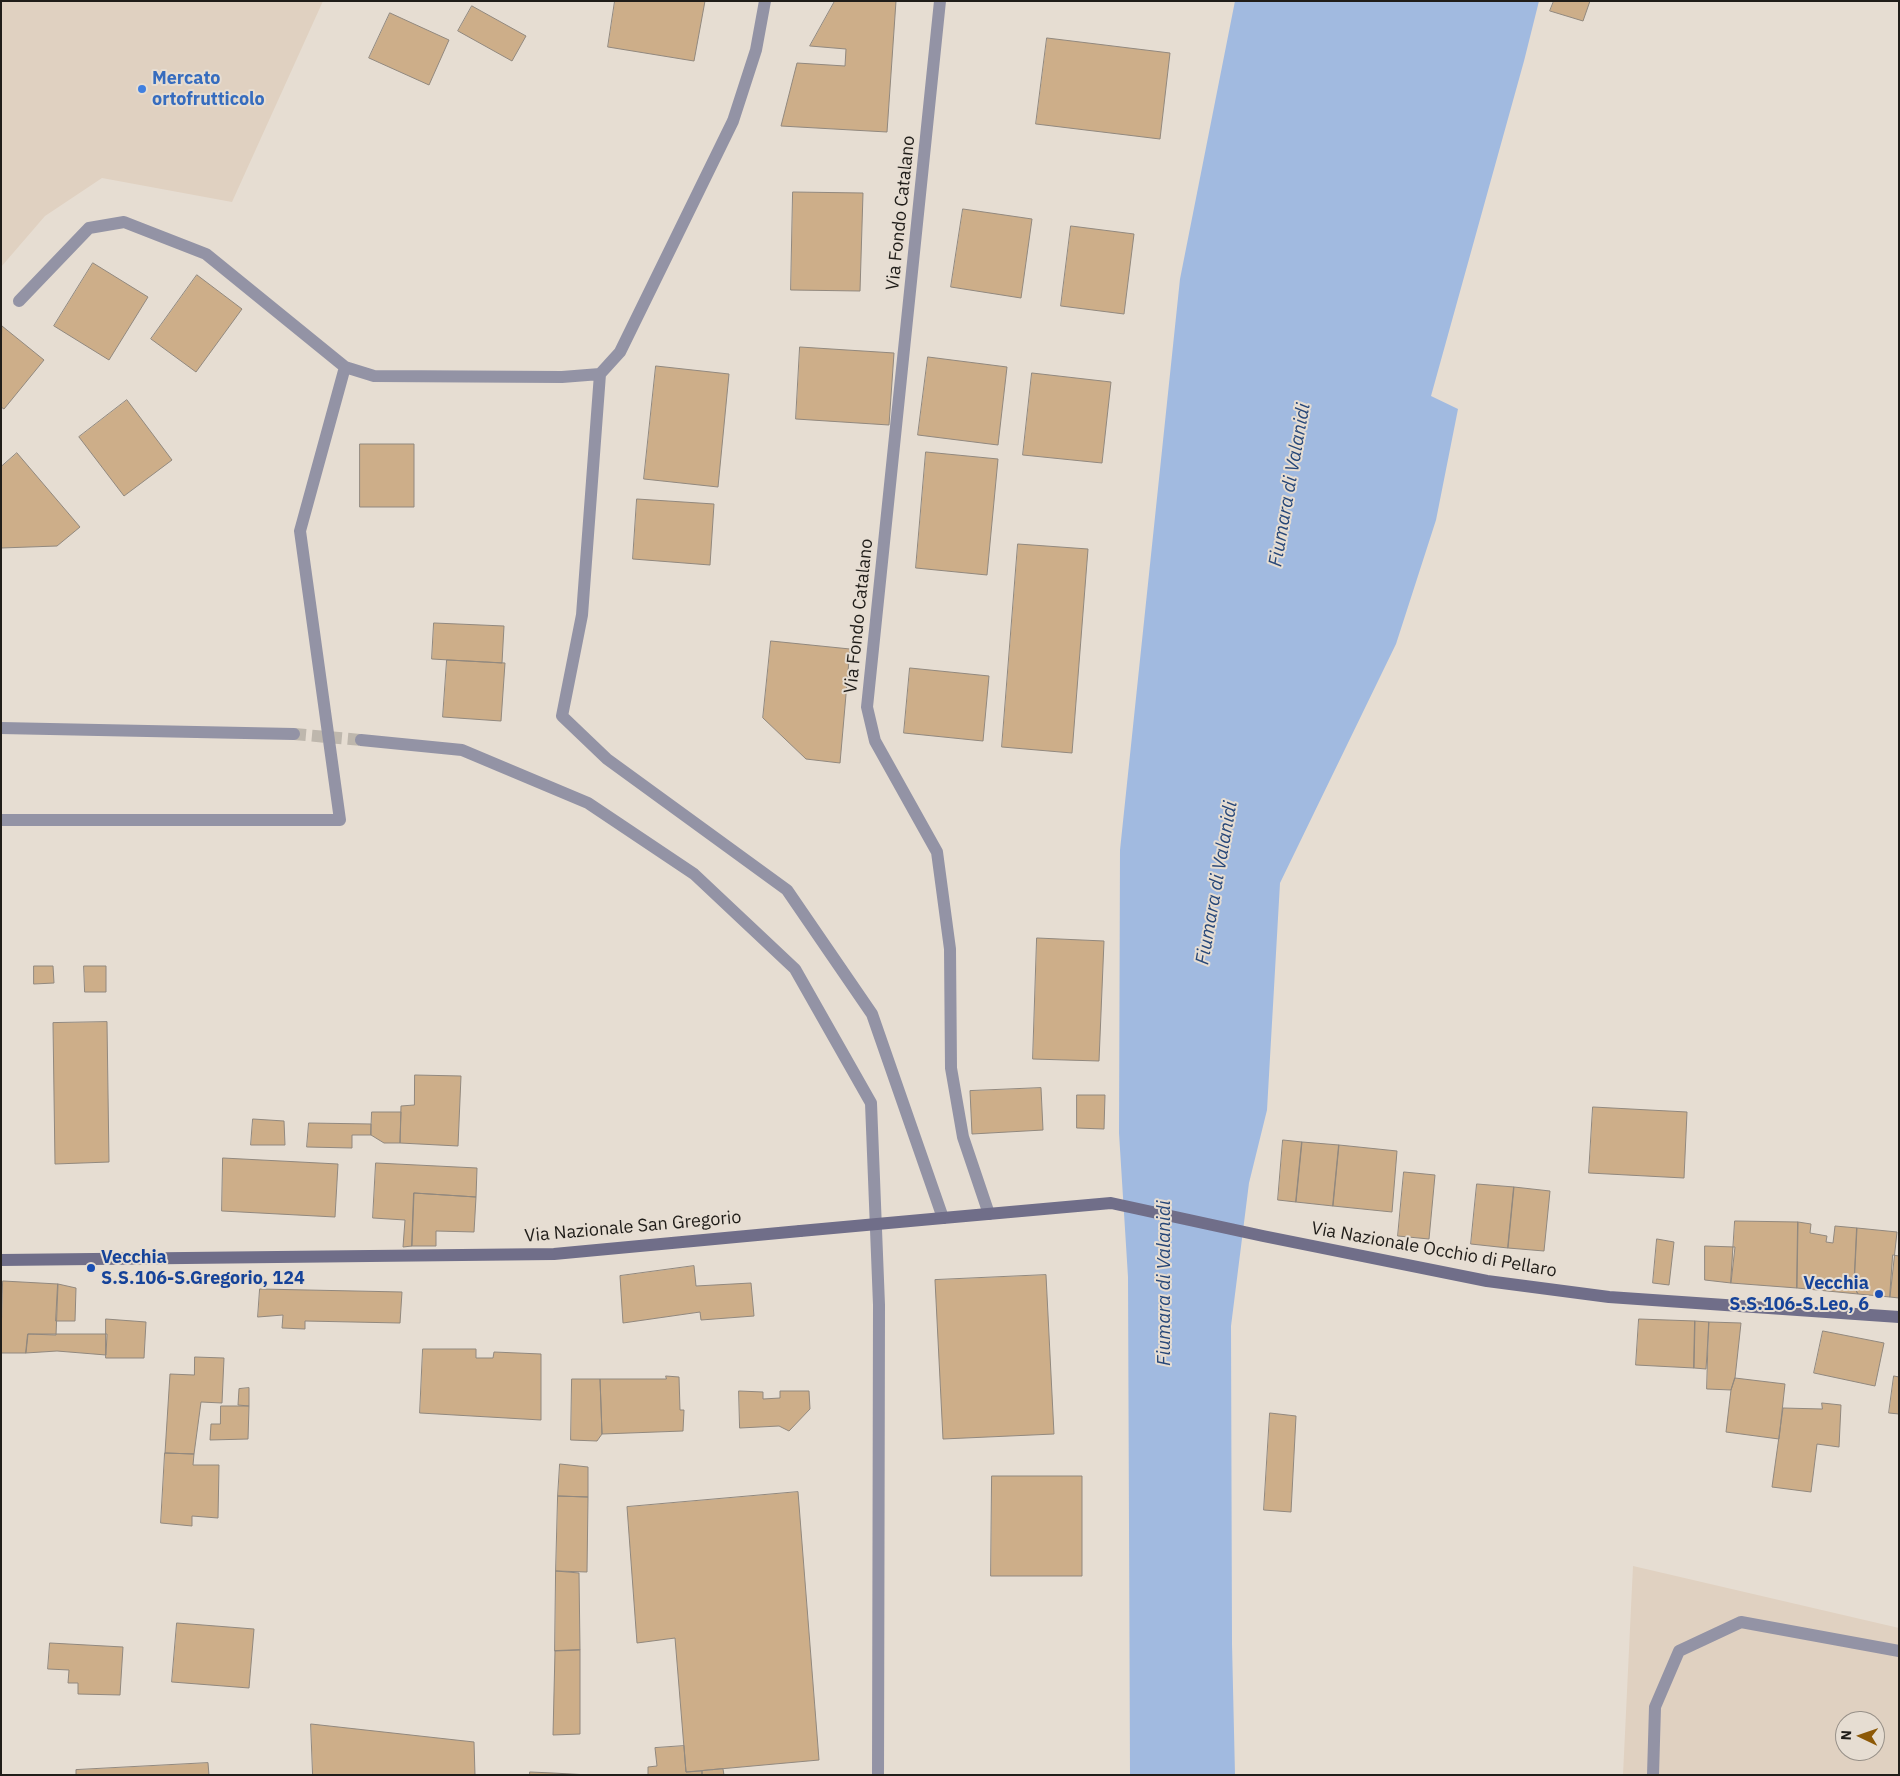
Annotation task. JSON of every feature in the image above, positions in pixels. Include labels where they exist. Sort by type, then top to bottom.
[{"type":"street","points":[[765,1],[756,50],[733,121],[620,352],[600,374],[582,615],[562,716],[607,759],[788,890],[872,1014],[943,1218]]},
{"type":"street","name":"Via Fondo Catalano","points":[[940,1],[867,707],[875,741],[937,852],[950,949],[951,1068],[963,1137],[989,1214]]},
{"type":"street","points":[[18,301],[88,228],[124,222],[206,254],[345,367],[374,376],[562,377],[600,374]]},
{"type":"street","points":[[1,820],[340,820],[300,531],[345,367]]},
{"type":"street","points":[[1,728],[294,734]]},
{"type":"street","points":[[361,740],[462,750],[588,803],[694,874],[795,969],[871,1103],[879,1305],[878,1775]]},
{"type":"street","name":"Via Nazionale San Gregorio","points":[[1,1260],[554,1254],[1111,1203],[1263,1236]]},
{"type":"street","name":"Via Nazionale Occhio di Pellaro","points":[[1263,1236],[1487,1281],[1609,1297],[1899,1317]]},
{"type":"street","points":[[1653,1775],[1655,1706],[1679,1651],[1741,1622],[1899,1651]]},
{"type":"shaded area","name":"Mercato ortofrutticolo","points":[[1,1],[323,1],[232,202],[102,178],[45,216],[1,267]]},
{"type":"shaded area","points":[[1633,1566],[1899,1628],[1899,1775],[1623,1775]]},
{"type":"water","name":"Fiumara di Valanidi","points":[[1235,1],[1539,1],[1431,396],[1458,409],[1436,520],[1396,644],[1280,883],[1267,1110],[1249,1183],[1231,1326],[1232,1644],[1235,1775],[1130,1775],[1128,1277],[1119,1133],[1120,850],[1180,279]]},
{"type":"building","points":[[615,1],[705,1],[694,61],[608,47]]},
{"type":"building","points":[[835,1],[896,1],[887,132],[781,126],[797,63],[845,66],[846,49],[810,46]]},
{"type":"building","points":[[1554,1],[1590,1],[1583,21],[1550,11]]},
{"type":"building","points":[[472,6],[526,36],[512,61],[458,31]]},
{"type":"building","points":[[390,13],[449,40],[429,85],[369,58]]},
{"type":"building","points":[[1047,38],[1170,53],[1160,139],[1036,124]]},
{"type":"building","points":[[793,192],[863,193],[860,291],[791,290]]},
{"type":"building","points":[[963,209],[1032,219],[1021,298],[951,287]]},
{"type":"building","points":[[1071,226],[1134,234],[1124,314],[1061,306]]},
{"type":"building","points":[[93,263],[148,297],[109,360],[54,326]]},
{"type":"building","points":[[197,275],[242,309],[196,372],[151,339]]},
{"type":"building","points":[[2,326],[44,360],[4,409],[1,407]]},
{"type":"building","points":[[800,347],[894,353],[889,425],[796,419]]},
{"type":"building","points":[[928,357],[1007,367],[998,445],[918,435]]},
{"type":"building","points":[[656,366],[729,374],[718,487],[644,479]]},
{"type":"building","points":[[1032,373],[1111,382],[1102,463],[1023,455]]},
{"type":"building","points":[[127,400],[172,460],[124,496],[79,437]]},
{"type":"building","points":[[360,444],[414,444],[414,507],[360,507]]},
{"type":"building","points":[[926,452],[998,459],[987,575],[916,568]]},
{"type":"building","points":[[17,453],[80,527],[57,546],[1,548],[1,467]]},
{"type":"building","points":[[637,499],[714,504],[710,565],[633,559]]},
{"type":"building","points":[[1018,544],[1088,549],[1072,753],[1002,747]]},
{"type":"building","points":[[434,623],[504,626],[502,663],[432,659]]},
{"type":"building","points":[[771,641],[850,649],[840,763],[806,759],[763,718]]},
{"type":"building","points":[[447,660],[505,663],[501,721],[443,717]]},
{"type":"building","points":[[910,668],[989,676],[983,741],[904,733]]},
{"type":"building","points":[[1037,938],[1104,941],[1099,1061],[1033,1059]]},
{"type":"building","points":[[34,966],[53,966],[54,983],[34,984]]},
{"type":"building","points":[[84,966],[106,966],[106,992],[85,992]]},
{"type":"building","points":[[107,1022],[109,1162],[55,1164],[53,1023]]},
{"type":"building","points":[[415,1075],[461,1076],[458,1146],[400,1143],[401,1106],[414,1105]]},
{"type":"building","points":[[1041,1088],[1043,1130],[972,1134],[970,1091]]},
{"type":"building","points":[[1077,1095],[1105,1095],[1104,1129],[1077,1128]]},
{"type":"building","points":[[1593,1107],[1687,1112],[1684,1178],[1589,1173]]},
{"type":"building","points":[[372,1112],[401,1112],[400,1143],[384,1143],[371,1135]]},
{"type":"building","points":[[253,1119],[284,1121],[285,1145],[251,1145]]},
{"type":"building","points":[[309,1123],[371,1124],[371,1135],[352,1135],[352,1148],[307,1147]]},
{"type":"building","points":[[1283,1140],[1302,1142],[1296,1202],[1278,1200]]},
{"type":"building","points":[[1302,1142],[1339,1145],[1333,1206],[1296,1202]]},
{"type":"building","points":[[1339,1145],[1397,1151],[1392,1212],[1333,1206]]},
{"type":"building","points":[[223,1158],[338,1164],[335,1217],[222,1211]]},
{"type":"building","points":[[376,1163],[477,1168],[476,1197],[414,1193],[412,1246],[403,1247],[405,1220],[373,1218]]},
{"type":"building","points":[[1404,1172],[1435,1175],[1429,1239],[1398,1236]]},
{"type":"building","points":[[1477,1184],[1514,1187],[1508,1248],[1471,1244]]},
{"type":"building","points":[[1514,1187],[1550,1191],[1544,1251],[1508,1248]]},
{"type":"building","points":[[414,1193],[476,1197],[474,1232],[436,1231],[436,1246],[412,1246]]},
{"type":"building","points":[[1735,1221],[1798,1222],[1797,1288],[1731,1283]]},
{"type":"building","points":[[1798,1222],[1811,1224],[1810,1233],[1827,1236],[1826,1242],[1833,1243],[1835,1226],[1857,1228],[1854,1287],[1858,1294],[1797,1288]]},
{"type":"building","points":[[1857,1228],[1897,1232],[1890,1297],[1858,1294],[1854,1287]]},
{"type":"building","points":[[1657,1239],[1674,1242],[1669,1285],[1653,1283]]},
{"type":"building","points":[[1705,1246],[1735,1247],[1731,1283],[1705,1280]]},
{"type":"building","points":[[1893,1255],[1899,1256],[1899,1298],[1890,1297]]},
{"type":"building","points":[[694,1266],[696,1286],[751,1283],[754,1316],[701,1320],[700,1312],[623,1323],[620,1276]]},
{"type":"building","points":[[1046,1275],[1054,1434],[943,1439],[935,1280]]},
{"type":"building","points":[[3,1281],[58,1284],[56,1335],[28,1334],[26,1353],[1,1353]]},
{"type":"building","points":[[58,1284],[76,1288],[75,1321],[56,1321]]},
{"type":"building","points":[[260,1289],[402,1292],[400,1323],[305,1321],[305,1329],[282,1328],[283,1315],[258,1317]]},
{"type":"building","points":[[106,1319],[146,1322],[144,1358],[106,1358]]},
{"type":"building","points":[[1639,1319],[1695,1321],[1694,1368],[1636,1365]]},
{"type":"building","points":[[1695,1321],[1709,1322],[1706,1369],[1694,1368]]},
{"type":"building","points":[[1709,1322],[1741,1323],[1735,1378],[1731,1390],[1707,1389]]},
{"type":"building","points":[[1823,1331],[1884,1343],[1875,1386],[1814,1373]]},
{"type":"building","points":[[28,1334],[107,1334],[106,1355],[57,1351],[26,1353]]},
{"type":"building","points":[[423,1349],[476,1349],[476,1358],[493,1358],[494,1352],[541,1354],[541,1420],[420,1413]]},
{"type":"building","points":[[195,1357],[224,1358],[222,1403],[201,1402],[194,1454],[165,1453],[170,1374],[194,1375]]},
{"type":"building","points":[[666,1376],[679,1377],[680,1410],[684,1410],[683,1431],[602,1434],[600,1379],[666,1379]]},
{"type":"building","points":[[1894,1376],[1899,1377],[1899,1414],[1889,1413]]},
{"type":"building","points":[[1735,1378],[1785,1384],[1779,1439],[1726,1432],[1731,1390]]},
{"type":"building","points":[[572,1379],[600,1379],[602,1434],[597,1441],[571,1440]]},
{"type":"building","points":[[249,1388],[249,1406],[238,1405],[239,1389]]},
{"type":"building","points":[[739,1391],[763,1392],[763,1399],[780,1398],[780,1391],[809,1391],[810,1409],[789,1431],[779,1426],[740,1428]]},
{"type":"building","points":[[1822,1403],[1841,1405],[1839,1447],[1817,1444],[1811,1492],[1772,1487],[1783,1408],[1822,1409]]},
{"type":"building","points":[[221,1406],[249,1406],[248,1439],[210,1440],[211,1424],[220,1424]]},
{"type":"building","points":[[1270,1413],[1296,1416],[1291,1512],[1264,1510]]},
{"type":"building","points":[[165,1453],[194,1454],[193,1465],[219,1465],[218,1518],[192,1516],[192,1526],[161,1523]]},
{"type":"building","points":[[560,1464],[588,1467],[588,1497],[558,1496]]},
{"type":"building","points":[[992,1476],[1082,1476],[1082,1576],[991,1576]]},
{"type":"building","points":[[798,1492],[819,1760],[686,1772],[675,1638],[637,1643],[627,1507]]},
{"type":"building","points":[[558,1496],[588,1497],[587,1572],[556,1571]]},
{"type":"building","points":[[556,1571],[579,1573],[580,1650],[555,1651]]},
{"type":"building","points":[[177,1623],[254,1629],[249,1688],[172,1682]]},
{"type":"building","points":[[50,1643],[123,1647],[120,1695],[78,1694],[78,1683],[68,1683],[69,1670],[48,1669]]},
{"type":"building","points":[[580,1650],[580,1734],[553,1735],[555,1651]]},
{"type":"building","points":[[311,1724],[474,1742],[475,1775],[313,1775]]},
{"type":"building","points":[[684,1746],[686,1772],[702,1771],[702,1775],[648,1775],[648,1767],[657,1766],[655,1748]]},
{"type":"building","points":[[208,1763],[209,1775],[76,1775],[76,1770]]},
{"type":"building","points":[[723,1769],[724,1775],[702,1775],[702,1771]]},
{"type":"building","points":[[530,1772],[553,1773],[589,1775],[530,1775]]},
{"type":"tunnel","points":[[294,734],[361,740]]},
{"type":"place","name":"Mercato ortofrutticolo","points":[[142,89]]},
{"type":"place","name":"Vecchia S.S.106-S.Gregorio, 124","points":[[91,1268]]},
{"type":"place","name":"Vecchia S.S.106-S.Leo, 6","points":[[1879,1294]]}]
